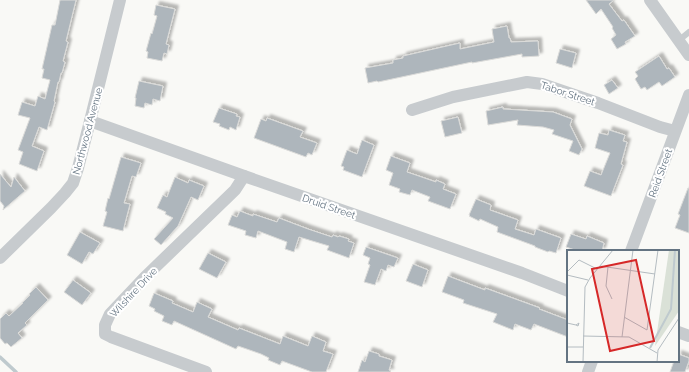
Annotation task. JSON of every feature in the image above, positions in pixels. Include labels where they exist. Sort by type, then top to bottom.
[{"type":"street","name":"Northwood Avenue","points":[[0,258],[51,208],[73,183],[120,0]]},
{"type":"street","points":[[650,0],[689,55]]},
{"type":"street","name":"Tabor Street","points":[[412,110],[453,96],[527,82],[542,84],[598,103],[660,127],[675,131]]},
{"type":"street","name":"Reid Street","points":[[631,250],[689,95]]},
{"type":"street","name":"Druid Street","points":[[90,121],[522,273],[567,291]]},
{"type":"street","name":"Wilshire Drive","points":[[206,372],[111,337],[105,334],[105,325],[110,314],[144,278],[235,190],[244,176]]},
{"type":"street","points":[[679,332],[689,336]]},
{"type":"street","points":[[588,372],[592,362]]},
{"type":"lane","points":[[678,41],[689,32]]},
{"type":"building","points":[[60,0],[76,0],[66,41],[68,42],[63,61],[65,62],[58,82],[55,102],[47,130],[39,127],[32,146],[44,151],[37,171],[19,164],[23,152],[18,150],[30,118],[18,115],[22,102],[35,106],[38,96],[45,99],[50,80],[42,78],[44,69],[42,69],[52,25],[55,25]]},
{"type":"building","points":[[586,0],[614,0],[609,4],[622,21],[624,20],[635,36],[625,42],[626,44],[617,49],[611,39],[616,35],[612,28],[613,27],[601,9],[596,14]]},
{"type":"building","points":[[156,5],[175,9],[166,44],[169,45],[167,54],[164,53],[162,61],[147,58],[148,52],[146,51],[157,16],[154,15]]},
{"type":"building","points":[[507,26],[511,42],[538,41],[539,56],[522,57],[522,54],[472,62],[368,83],[365,68],[393,63],[393,60],[403,58],[403,56],[460,43],[460,49],[494,42],[492,29]]},
{"type":"building","points":[[560,49],[576,53],[572,68],[556,63]]},
{"type":"building","points":[[659,56],[667,69],[669,68],[675,77],[662,86],[659,82],[647,90],[645,87],[641,89],[635,79],[638,76],[635,72]]},
{"type":"building","points":[[612,80],[618,88],[609,94],[604,85]]},
{"type":"building","points":[[139,81],[163,86],[160,101],[153,99],[152,105],[145,103],[144,108],[135,106],[135,98]]},
{"type":"building","points":[[503,107],[503,109],[553,112],[572,119],[570,125],[582,149],[579,155],[569,151],[573,141],[552,134],[554,130],[543,127],[517,125],[518,120],[488,125],[486,111]]},
{"type":"building","points":[[219,108],[237,114],[236,116],[240,117],[236,130],[230,127],[229,130],[219,126],[220,124],[213,122]]},
{"type":"building","points":[[458,117],[462,133],[445,137],[441,121]]},
{"type":"building","points":[[267,118],[303,131],[300,137],[317,143],[312,155],[308,153],[306,157],[254,138],[261,119],[266,121]]},
{"type":"building","points":[[609,130],[625,135],[623,141],[627,142],[621,164],[623,165],[611,196],[584,186],[590,171],[601,175],[610,153],[595,148],[599,133],[608,135]]},
{"type":"building","points":[[362,140],[374,145],[362,177],[343,170],[344,167],[341,166],[347,150],[357,154]]},
{"type":"building","points":[[391,156],[410,163],[407,172],[445,184],[443,189],[456,194],[450,209],[428,201],[430,197],[412,190],[410,195],[399,192],[400,189],[389,185],[393,173],[386,170]]},
{"type":"building","points":[[121,157],[141,163],[136,177],[132,176],[124,203],[130,204],[123,231],[103,226],[107,212],[105,211],[108,198],[109,199]]},
{"type":"building","points":[[0,174],[11,187],[14,177],[25,191],[3,210],[4,206],[0,201]]},
{"type":"building","points":[[175,177],[188,183],[189,180],[204,186],[198,200],[191,197],[178,226],[161,245],[154,239],[173,218],[165,214],[166,212],[157,208],[163,195],[167,197]]},
{"type":"building","points":[[688,188],[689,233],[675,228],[680,215],[678,214]]},
{"type":"building","points":[[476,199],[491,205],[490,210],[518,220],[515,229],[534,235],[536,229],[561,238],[556,253],[548,252],[497,232],[498,227],[469,216]]},
{"type":"building","points":[[240,211],[277,222],[279,218],[332,237],[333,235],[349,239],[348,241],[354,243],[349,258],[327,250],[329,246],[299,237],[294,252],[285,249],[287,242],[258,231],[256,238],[245,235],[246,231],[228,225],[232,215],[237,217]]},
{"type":"building","points":[[80,232],[100,243],[93,254],[89,252],[82,264],[67,255]]},
{"type":"building","points":[[571,234],[586,239],[587,236],[604,243],[602,250],[575,250],[566,247]]},
{"type":"building","points":[[366,247],[398,258],[394,267],[388,265],[386,271],[381,269],[375,285],[364,282],[370,265],[368,264],[370,258],[363,255]]},
{"type":"building","points":[[208,253],[226,262],[217,278],[199,269]]},
{"type":"building","points":[[413,264],[428,270],[422,287],[406,281]]},
{"type":"building","points":[[448,276],[485,290],[485,288],[567,320],[567,337],[534,324],[531,330],[515,324],[513,330],[493,322],[497,314],[463,303],[464,300],[442,292]]},
{"type":"building","points":[[73,280],[91,293],[82,305],[64,292]]},
{"type":"building","points":[[36,287],[48,300],[25,323],[27,325],[18,333],[22,338],[11,347],[7,343],[5,344],[0,338],[0,319],[6,313],[9,316],[23,303]]},
{"type":"building","points":[[154,293],[193,312],[197,302],[212,309],[208,317],[238,330],[239,328],[280,344],[283,336],[308,346],[312,336],[326,342],[323,351],[333,354],[326,372],[312,372],[282,361],[280,365],[268,360],[269,358],[261,354],[238,346],[236,349],[174,321],[172,325],[162,321],[164,316],[154,311],[155,309],[149,306]]},
{"type":"building","points":[[369,351],[392,360],[389,370],[391,371],[358,372],[362,360],[365,362]]},
{"type":"building","points":[[679,354],[689,358],[685,372],[670,372],[674,362],[679,362]]},
{"type":"waterway","points":[[0,357],[16,372]]}]
